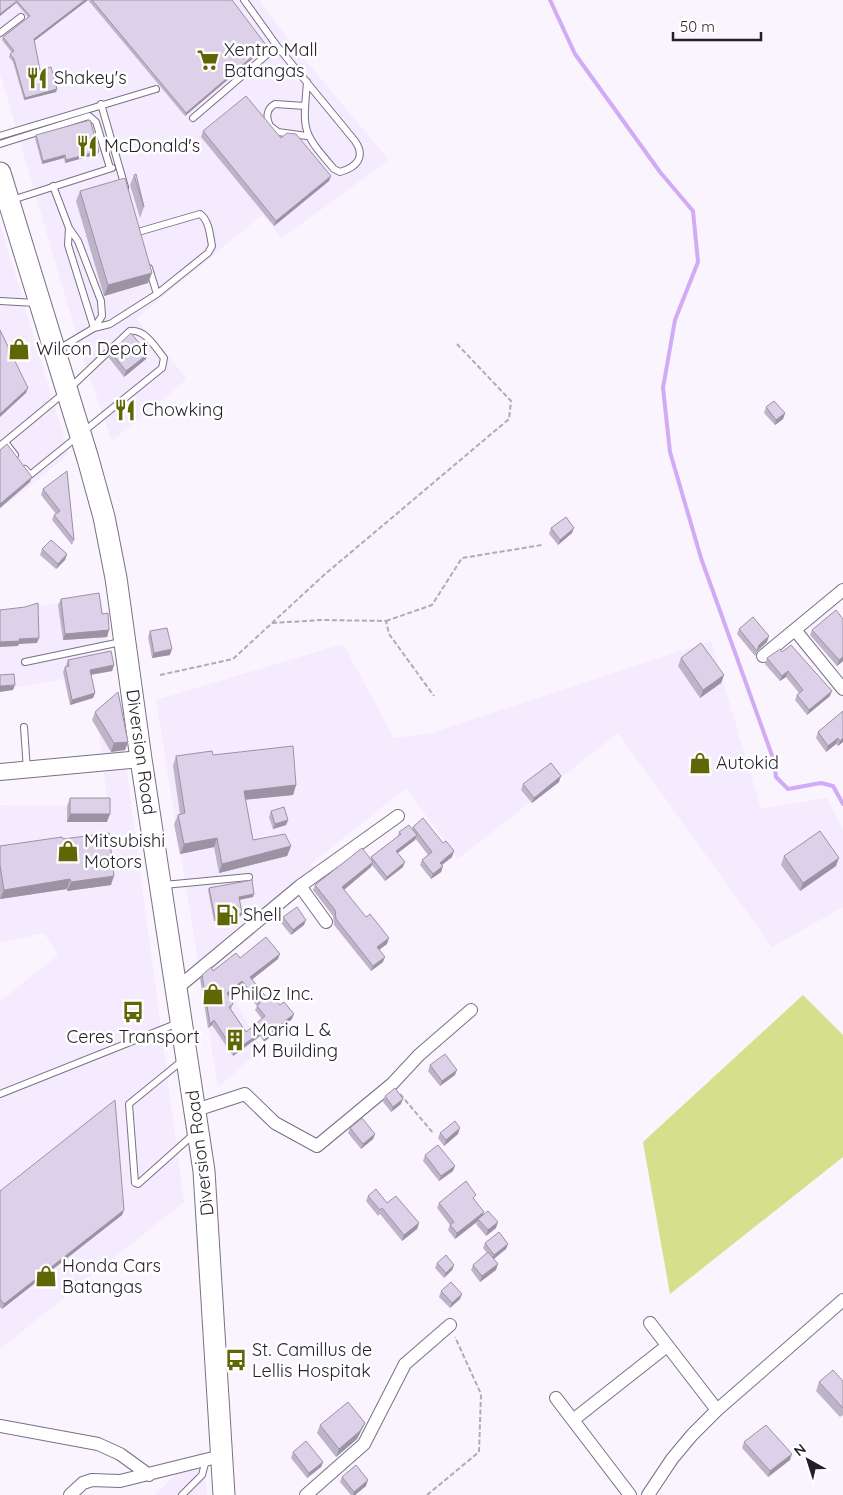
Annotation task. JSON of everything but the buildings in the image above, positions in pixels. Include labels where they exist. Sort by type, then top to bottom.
[{"type":"highway","name":"Diversion Road","points":[[0,173],[10,214],[56,350],[66,391],[104,517],[126,641],[141,759],[204,1171],[213,1458],[222,1490]]},
{"type":"street","points":[[763,656],[843,590]]},
{"type":"street","points":[[794,630],[843,690]]},
{"type":"street","points":[[0,772],[141,759]]},
{"type":"street","points":[[176,989],[300,886],[398,816]]},
{"type":"street","points":[[300,886],[326,922]]},
{"type":"street","points":[[197,1119],[245,1094],[275,1123],[317,1146],[392,1084],[419,1055],[471,1010]]},
{"type":"street","points":[[648,1495],[672,1459],[717,1410],[843,1300]]},
{"type":"street","points":[[650,1323],[717,1410]]},
{"type":"street","points":[[306,1495],[364,1444],[405,1364],[450,1325]]},
{"type":"street","points":[[573,1420],[668,1346]]},
{"type":"street","points":[[556,1398],[630,1495]]},
{"type":"street","points":[[0,1426],[98,1444],[120,1454],[150,1475]]},
{"type":"street","points":[[70,1495],[83,1482],[92,1480],[120,1481],[213,1458]]},
{"type":"lane","points":[[244,0],[278,46],[307,82],[360,148],[362,155],[351,169],[340,172],[334,169],[307,136],[304,127],[307,82]]},
{"type":"lane","points":[[0,33],[22,17]]},
{"type":"lane","points":[[193,118],[278,46]]},
{"type":"lane","points":[[0,136],[101,104],[156,89]]},
{"type":"lane","points":[[101,104],[127,194]]},
{"type":"lane","points":[[305,106],[275,104],[271,106],[267,115],[270,126],[278,132],[307,136]]},
{"type":"lane","points":[[0,144],[89,116],[96,122],[110,168]]},
{"type":"lane","points":[[10,214],[53,186],[118,166]]},
{"type":"lane","points":[[53,186],[69,228],[78,241],[101,301],[102,316],[94,328]]},
{"type":"lane","points":[[56,350],[94,328],[110,324],[157,294],[210,250],[212,246],[210,233],[204,217],[200,214],[138,232]]},
{"type":"lane","points":[[135,222],[141,240]]},
{"type":"lane","points":[[69,228],[68,245],[94,328]]},
{"type":"lane","points":[[146,258],[157,294]]},
{"type":"lane","points":[[0,301],[41,304]]},
{"type":"lane","points":[[137,330],[143,334],[164,358],[162,368],[30,474],[2,444],[66,391],[130,331],[137,330]]},
{"type":"lane","points":[[25,662],[126,641]]},
{"type":"lane","points":[[24,727],[27,771]]},
{"type":"lane","points":[[160,886],[249,877]]},
{"type":"lane","points":[[0,1094],[182,1021]]},
{"type":"lane","points":[[187,1056],[129,1104],[135,1183],[138,1184],[197,1119]]},
{"type":"lane","points":[[182,1495],[202,1475],[213,1458]]},
{"type":"path","points":[[160,675],[233,659],[324,575],[509,419],[511,402],[457,344]]},
{"type":"path","points":[[272,623],[323,620],[386,621],[432,605],[462,558],[542,545]]},
{"type":"path","points":[[386,621],[389,634],[434,696]]},
{"type":"path","points":[[392,1084],[434,1134]]},
{"type":"path","points":[[427,1495],[479,1452],[481,1394],[450,1325]]},
{"type":"shaded area","points":[[0,0],[259,0],[296,49],[389,160],[282,238],[262,215],[136,319],[187,379],[112,441],[84,361],[0,73]]},
{"type":"shaded area","points":[[0,224],[69,454],[0,510]]},
{"type":"shaded area","points":[[101,596],[114,671],[0,690],[0,612]]},
{"type":"shaded area","points":[[711,641],[761,809],[827,798],[843,830],[843,907],[772,947],[618,733],[458,859],[406,788],[311,864],[316,871],[212,960],[262,1049],[218,1087],[156,700],[343,644],[394,738],[431,733]]},
{"type":"shaded area","points":[[117,697],[184,1202],[0,1349],[0,1001],[58,955],[44,933],[0,943],[0,805],[108,806],[96,708]]},
{"type":"shaded area","points":[[203,1449],[207,1495],[154,1495]]},
{"type":"green space","points":[[803,995],[843,1035],[843,1157],[670,1294],[643,1142]]},
{"type":"waterway","points":[[550,0],[575,54],[660,172],[693,211],[698,262],[675,320],[663,388],[670,452],[701,558],[774,761],[776,777],[788,789],[821,783],[833,786],[843,804]]},
{"type":"place","name":"Xentro Mall Batangas","points":[[208,60]]},
{"type":"place","name":"Shakey's","points":[[37,78]]},
{"type":"place","name":"McDonald's","points":[[87,146]]},
{"type":"place","name":"Wilcon Depot","points":[[19,349]]},
{"type":"place","name":"Chowking","points":[[125,410]]},
{"type":"place","name":"Autokid","points":[[700,763]]},
{"type":"place","name":"Mitsubishi Motors","points":[[68,851]]},
{"type":"place","name":"Shell","points":[[227,915]]},
{"type":"place","name":"PhilOz Inc.","points":[[213,994]]},
{"type":"place","name":"Ceres Transport","points":[[133,1012]]},
{"type":"place","name":"Maria L & M Building","points":[[235,1040]]},
{"type":"place","name":"Honda Cars Batangas","points":[[46,1276]]},
{"type":"place","name":"St. Camillus de Lellis Hospitak","points":[[236,1360]]}]
